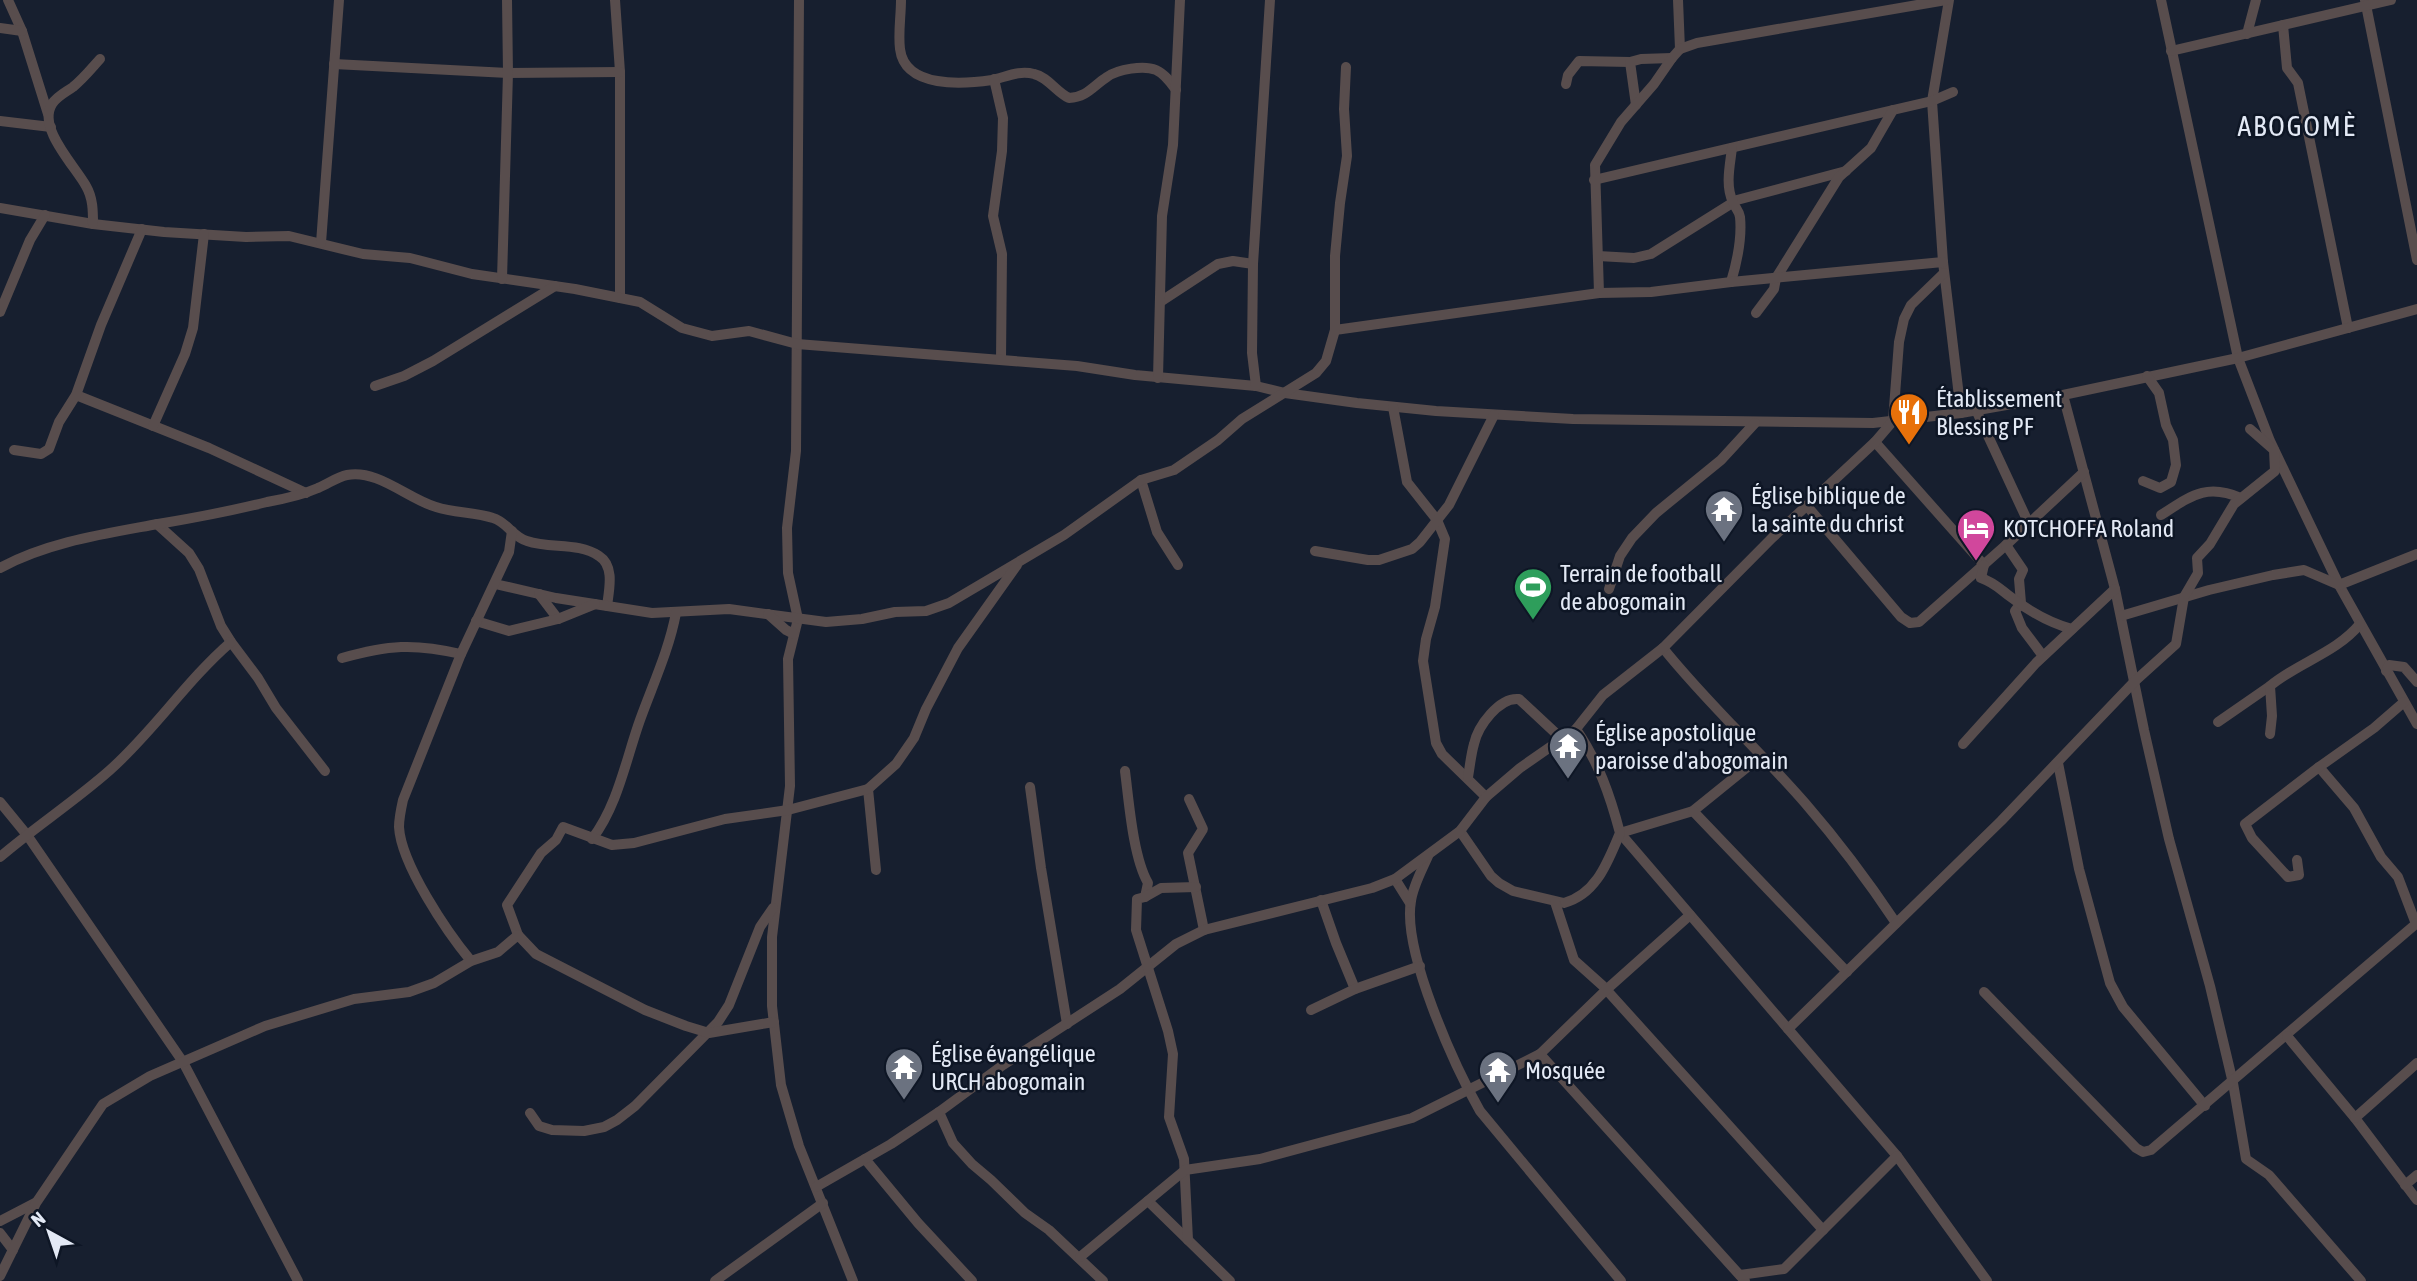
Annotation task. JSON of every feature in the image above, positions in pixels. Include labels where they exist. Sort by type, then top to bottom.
[{"type":"street","points":[[8,0],[22,31],[59,146],[87,187],[93,209],[93,224]]},
{"type":"street","points":[[321,243],[339,0]]},
{"type":"street","points":[[502,279],[508,73],[507,0]]},
{"type":"street","points":[[615,0],[620,72],[620,298]]},
{"type":"street","points":[[799,0],[796,451],[787,528],[788,573],[798,619],[788,659],[788,810],[772,937],[774,1022],[781,1085],[799,1146],[853,1281]]},
{"type":"street","points":[[901,0],[900,51],[908,65],[918,74],[952,85],[1024,72],[1037,74],[1069,98],[1089,93],[1111,74],[1141,68],[1156,70],[1165,76],[1176,90]]},
{"type":"street","points":[[1158,378],[1163,216],[1173,145],[1180,0]]},
{"type":"street","points":[[1256,386],[1252,353],[1253,264],[1270,0]]},
{"type":"street","points":[[1678,0],[1680,49]]},
{"type":"street","points":[[1599,293],[1595,165],[1621,122],[1680,49],[1697,43],[1947,0],[1932,100],[1944,267],[1961,413]]},
{"type":"street","points":[[2161,0],[2238,358],[2274,450],[2339,585],[2417,724]]},
{"type":"street","points":[[2247,33],[2256,0]]},
{"type":"street","points":[[2171,51],[2365,3],[2391,0]]},
{"type":"street","points":[[2365,3],[2417,260]]},
{"type":"street","points":[[2283,25],[2287,68],[2298,83],[2348,328]]},
{"type":"street","points":[[0,28],[22,31]]},
{"type":"street","points":[[1566,84],[1568,75],[1579,61],[1630,62],[1672,58]]},
{"type":"street","points":[[48,114],[56,99],[74,86],[100,59]]},
{"type":"street","points":[[1630,62],[1636,105]]},
{"type":"street","points":[[334,64],[508,73],[620,72]]},
{"type":"street","points":[[495,584],[652,613],[729,609],[826,622],[862,619],[895,612],[926,611],[948,603],[1064,536],[1141,480],[1174,470],[1218,440],[1242,419],[1316,373],[1326,362],[1335,330],[1335,256],[1347,156],[1346,67]]},
{"type":"street","points":[[993,79],[1003,118],[1002,152],[993,216],[1002,254],[1001,360]]},
{"type":"street","points":[[1594,180],[1893,110],[1953,92]]},
{"type":"street","points":[[1756,313],[1774,289],[1776,278],[1839,177],[1871,148],[1893,110]]},
{"type":"street","points":[[0,121],[51,127]]},
{"type":"street","points":[[1731,282],[1736,266],[1740,220],[1729,184],[1732,148]]},
{"type":"street","points":[[1598,256],[1634,258],[1651,254],[1733,202],[1846,171]]},
{"type":"street","points":[[0,208],[93,224],[142,229],[289,236],[363,254],[410,258],[472,274],[640,302],[681,328],[712,336],[749,331],[797,344],[1077,366],[1158,378],[1256,386],[1285,393],[1393,407],[1573,419],[1755,423],[1893,421],[1961,413],[2063,395],[2238,358],[2417,309]]},
{"type":"street","points":[[1,309],[30,240],[45,215]]},
{"type":"street","points":[[15,450],[41,454],[46,452],[76,395],[142,229]]},
{"type":"street","points":[[153,426],[185,355],[192,328],[204,234]]},
{"type":"street","points":[[1160,302],[1218,264],[1234,261],[1253,264]]},
{"type":"street","points":[[1335,330],[1599,293],[1651,292],[1776,278],[1944,267]]},
{"type":"street","points":[[816,1187],[939,1112],[1003,1065],[1120,989],[1176,944],[1204,930],[1371,888],[1395,879],[1460,831],[1486,797],[1520,768],[1576,729],[1603,695],[1663,648],[1743,567],[1875,442],[1893,421],[1899,342],[1905,319],[1911,305],[1944,267]]},
{"type":"street","points":[[375,386],[423,366],[555,286]]},
{"type":"street","points":[[2143,481],[2160,488],[2171,482],[2176,465],[2173,440],[2166,425],[2159,393],[2147,376]]},
{"type":"street","points":[[76,395],[209,448],[306,493]]},
{"type":"street","points":[[2063,395],[2116,589],[2169,839],[2210,986],[2233,1083],[2246,1160],[2269,1175],[2361,1281]]},
{"type":"street","points":[[1393,407],[1407,482],[1437,520],[1445,539],[1444,559],[1423,661],[1436,743],[1442,754],[1486,797]]},
{"type":"street","points":[[1976,410],[2029,524]]},
{"type":"street","points":[[1315,551],[1379,560],[1412,549],[1457,491],[1494,415]]},
{"type":"street","points":[[1609,589],[1620,556],[1632,538],[1656,513],[1721,460],[1755,423]]},
{"type":"street","points":[[1788,1030],[2058,763],[2135,681],[2176,644],[2184,597],[2198,573],[2197,558],[2210,544],[2234,504],[2275,471],[2274,450],[2250,429]]},
{"type":"street","points":[[1875,442],[1984,565]]},
{"type":"street","points":[[1807,506],[1901,617],[1910,623],[1919,622],[2007,545],[2084,472]]},
{"type":"street","points":[[0,568],[49,547],[306,493],[348,475],[366,476],[433,507],[491,517],[530,542],[567,546],[599,556],[605,561],[610,575],[607,606]]},
{"type":"street","points":[[1141,480],[1157,532],[1178,565]]},
{"type":"street","points":[[2161,515],[2206,490],[2225,491],[2241,498]]},
{"type":"street","points":[[158,524],[189,553],[199,569],[221,626],[276,708],[325,771]]},
{"type":"street","points":[[471,961],[457,944],[415,875],[402,844],[399,826],[403,800],[461,654],[509,552],[512,531]]},
{"type":"street","points":[[2007,545],[2023,570],[2019,579],[2021,603],[2015,611],[2022,628],[2043,656]]},
{"type":"street","points":[[2121,616],[2255,578],[2304,570],[2339,585],[2417,554]]},
{"type":"street","points":[[774,1022],[709,1033],[645,1010],[536,954],[518,935],[507,905],[541,853],[556,840],[563,827],[612,845],[634,843],[725,819],[788,810],[868,789],[896,764],[914,738],[958,648],[1019,562]]},
{"type":"street","points":[[1984,565],[1981,578],[1998,585],[2008,595],[2054,624],[2071,629]]},
{"type":"street","points":[[1963,744],[2043,656],[2116,589]]},
{"type":"street","points":[[539,594],[558,619]]},
{"type":"street","points":[[476,621],[509,631],[558,619],[596,604]]},
{"type":"street","points":[[592,839],[613,801],[669,642],[676,612]]},
{"type":"street","points":[[768,614],[794,634]]},
{"type":"street","points":[[2218,722],[2286,673],[2348,639],[2360,624]]},
{"type":"street","points":[[0,857],[109,771],[142,738],[204,666],[231,642]]},
{"type":"street","points":[[342,657],[399,646],[428,647],[461,654]]},
{"type":"street","points":[[1663,648],[1704,696],[1804,802],[1854,862],[1896,923]]},
{"type":"street","points":[[2386,671],[2389,665],[2404,667],[2417,682]]},
{"type":"street","points":[[2270,686],[2270,734]]},
{"type":"street","points":[[1468,777],[1474,741],[1500,704],[1512,698],[1519,699],[1529,707],[1563,740]]},
{"type":"street","points":[[2297,860],[2300,875],[2288,877],[2252,838],[2245,824],[2374,728],[2404,702]]},
{"type":"street","points":[[1576,729],[1603,777],[1620,833],[1897,1156],[1987,1281]]},
{"type":"street","points":[[1620,833],[1693,811],[1761,757]]},
{"type":"street","points":[[2058,763],[2079,869],[2110,983],[2123,1007],[2205,1107]]},
{"type":"street","points":[[1984,992],[2136,1148],[2143,1152],[2151,1150],[2205,1107],[2417,924],[2398,877],[2381,857],[2354,808],[2319,767]]},
{"type":"street","points":[[1125,771],[1131,820],[1143,875],[1148,883],[1146,897]]},
{"type":"street","points":[[1030,787],[1067,1024]]},
{"type":"street","points":[[868,789],[876,870]]},
{"type":"street","points":[[1188,799],[1203,829],[1188,853],[1204,930]]},
{"type":"street","points":[[0,802],[27,835],[184,1062],[297,1281]]},
{"type":"street","points":[[1693,811],[1847,972]]},
{"type":"street","points":[[1460,831],[1499,883],[1513,891],[1555,902],[1572,901],[1590,888],[1602,875],[1620,833]]},
{"type":"street","points":[[1429,855],[1410,903],[1412,939],[1442,1031],[1469,1091],[1480,1111],[1621,1281]]},
{"type":"street","points":[[1395,879],[1410,903]]},
{"type":"street","points":[[1188,1240],[1185,1170],[1180,1144],[1169,1117],[1173,1054],[1136,930],[1137,899],[1161,888],[1196,887]]},
{"type":"street","points":[[1321,900],[1355,989]]},
{"type":"street","points":[[1555,902],[1574,960],[1606,990],[1823,1230]]},
{"type":"street","points":[[530,1113],[539,1126],[552,1130],[584,1131],[617,1121],[635,1106],[709,1033],[729,1005],[760,927],[775,904]]},
{"type":"street","points":[[1080,1257],[1185,1170],[1260,1159],[1412,1118],[1540,1054],[1690,915]]},
{"type":"street","points":[[0,1276],[36,1203],[103,1104],[150,1076],[265,1026],[354,999],[409,992],[434,983],[471,961],[498,952],[518,935]]},
{"type":"street","points":[[1311,1010],[1355,989],[1420,966]]},
{"type":"street","points":[[2287,1035],[2417,1200]]},
{"type":"street","points":[[1540,1054],[1743,1278],[1784,1269]]},
{"type":"street","points":[[2355,1118],[2417,1063]]},
{"type":"street","points":[[939,1112],[953,1143],[972,1164],[1025,1213],[1080,1257],[1103,1281]]},
{"type":"street","points":[[1772,1281],[1897,1156]]},
{"type":"street","points":[[865,1159],[918,1223],[972,1281]]},
{"type":"street","points":[[2405,1185],[2417,1175]]},
{"type":"street","points":[[1148,1200],[1230,1281]]},
{"type":"street","points":[[0,1221],[36,1203]]},
{"type":"street","points":[[715,1281],[823,1203]]},
{"type":"street","points":[[0,1233],[12,1250]]},
{"type":"place","name":"Établissement Blessing PF","points":[[1909,446]]},
{"type":"place","name":"Église biblique de la sainte du christ","points":[[1724,543]]},
{"type":"place","name":"KOTCHOFFA Roland","points":[[1976,562]]},
{"type":"place","name":"Terrain de football de abogomain","points":[[1533,621]]},
{"type":"place","name":"Église apostolique paroisse d'abogomain","points":[[1568,780]]},
{"type":"place","name":"Église évangélique URCH abogomain","points":[[904,1101]]},
{"type":"place","name":"Mosquée","points":[[1498,1104]]},
{"type":"district","name":"ABOGOMÈ","points":[[2297,126]]}]
